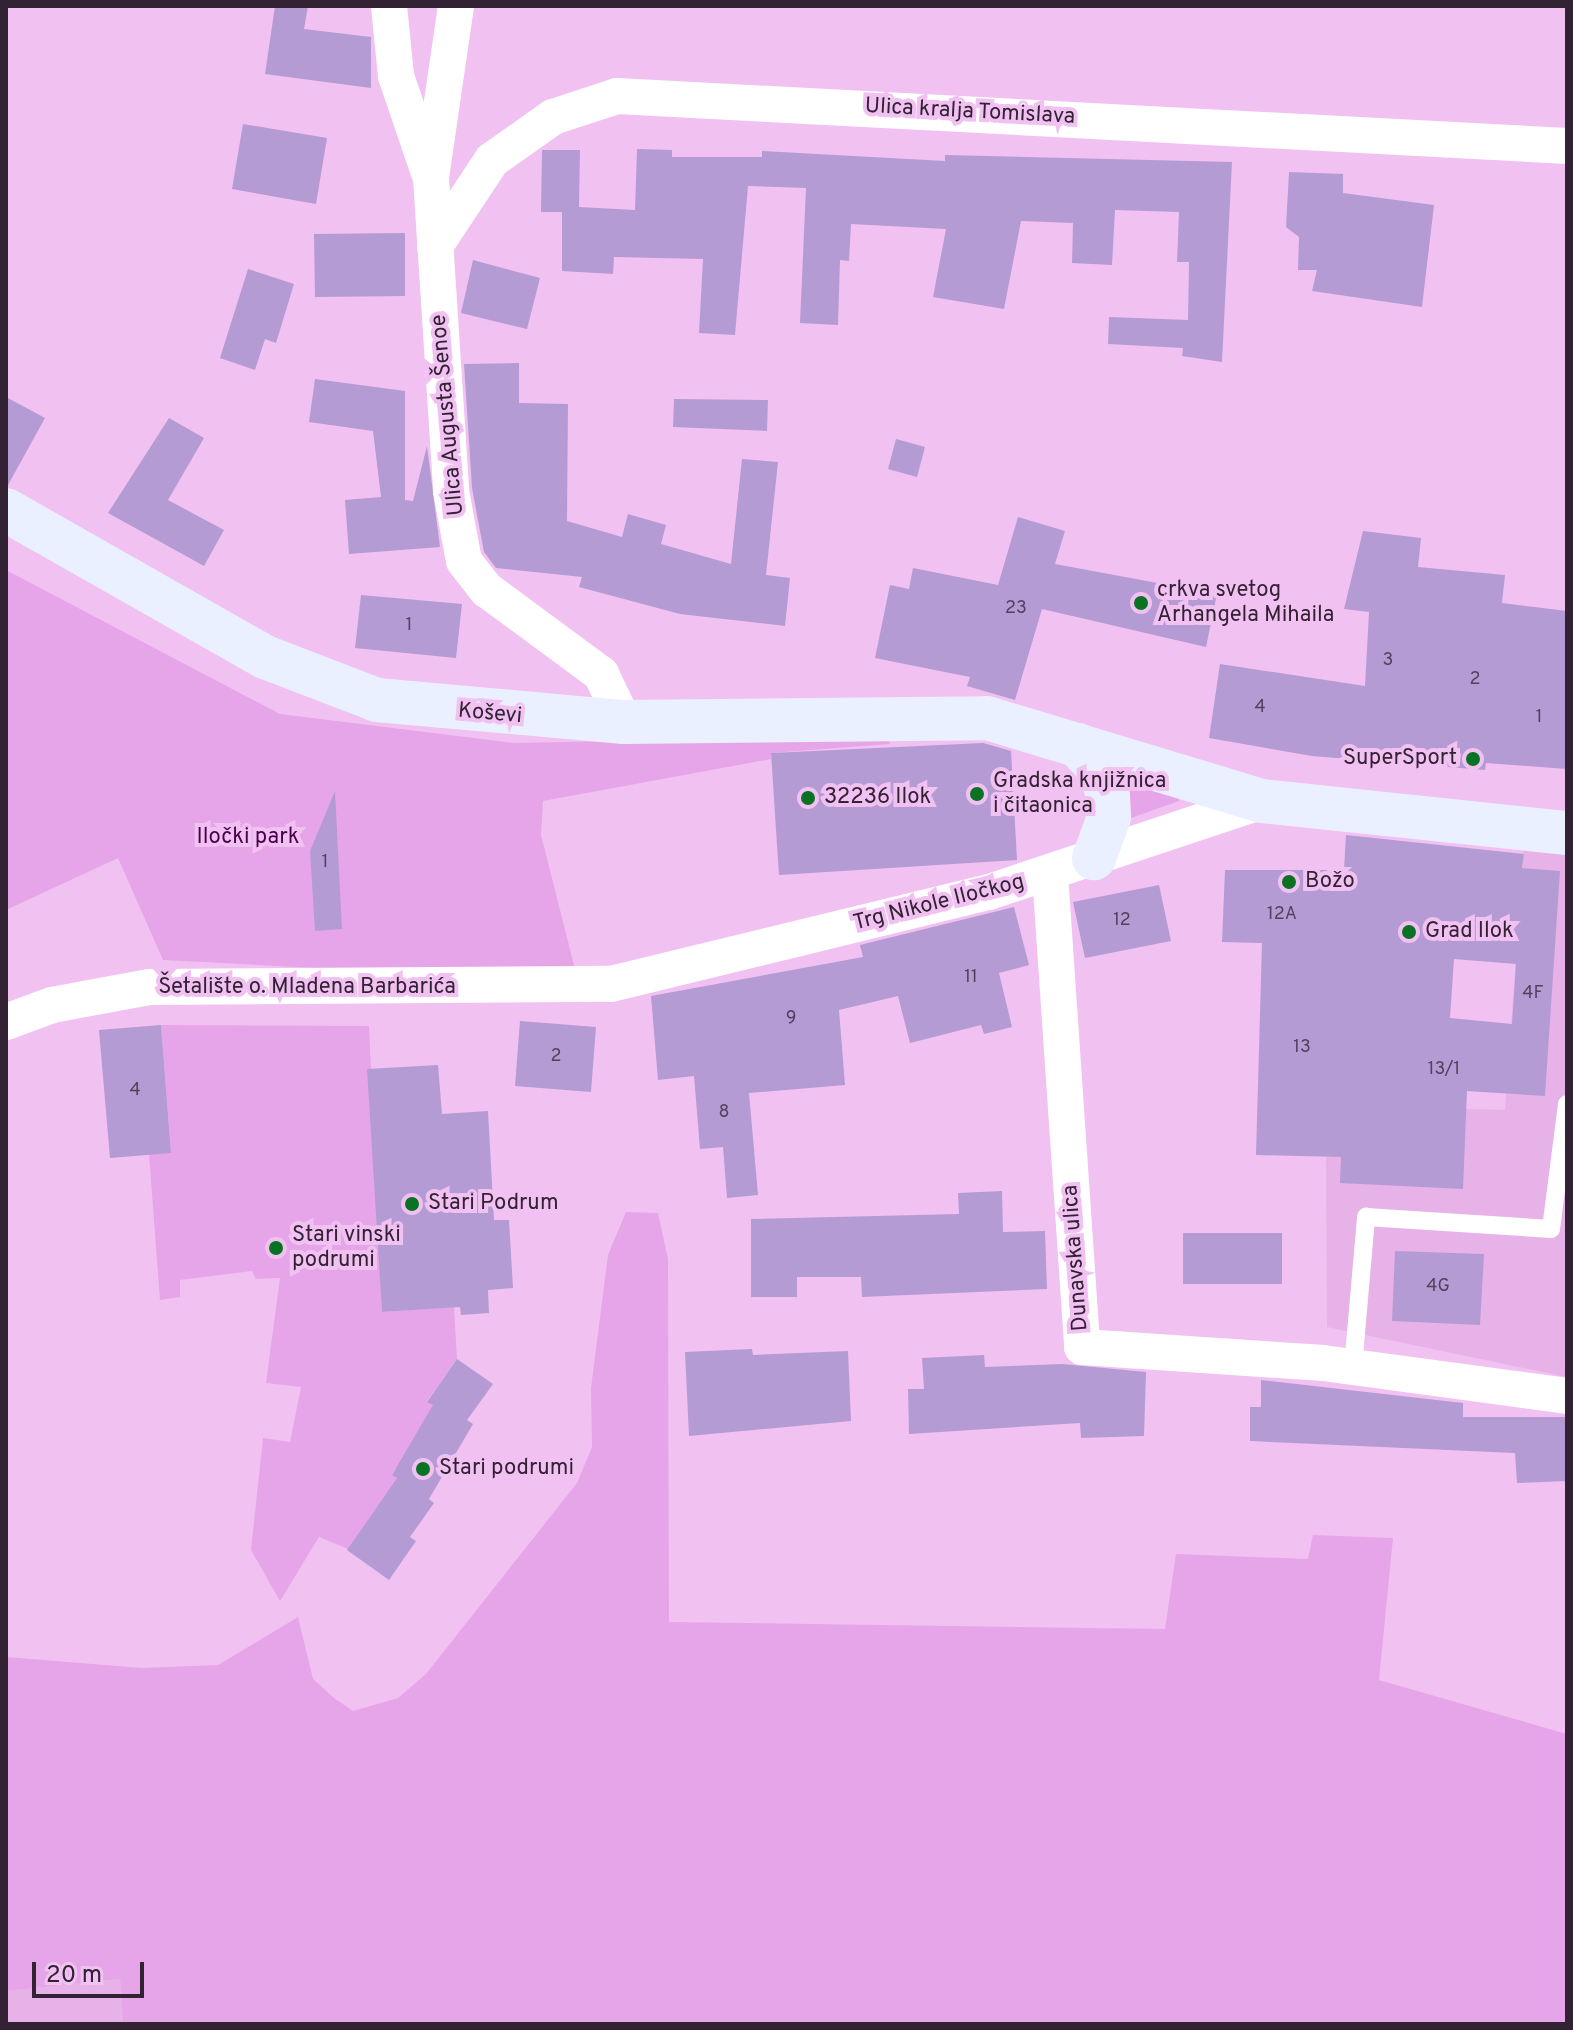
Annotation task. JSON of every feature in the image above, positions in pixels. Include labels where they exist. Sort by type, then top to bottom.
[{"type":"main road","name":"Koševi","points":[[6,510],[265,657],[377,700],[624,722],[951,716],[1021,726]]},
{"type":"main road","name":"Trg Nikole Iločkog","points":[[1021,726],[1262,801],[1567,833]]},
{"type":"main road","points":[[1078,745],[1101,772],[1108,796],[1109,817],[1094,858]]},
{"type":"street","name":"Ulica Augusta Šenoe","points":[[389,6],[396,76],[431,178]]},
{"type":"street","name":"Ulica Augusta Šenoe","points":[[456,6],[431,178],[451,491],[464,561],[487,590],[601,674],[624,722]]},
{"type":"street","name":"Ulica kralja Tomislava","points":[[435,246],[492,160],[553,117],[617,96],[1567,146]]},
{"type":"street","name":"Trg Nikole Iločkog","points":[[611,984],[1050,874],[1262,801]]},
{"type":"street","name":"Dunavska ulica","points":[[1050,874],[1082,1347],[1353,1367],[1567,1396]]},
{"type":"street","name":"Šetalište o. Mladena Barbarića","points":[[6,1022],[52,1005],[149,987],[574,990],[611,984]]},
{"type":"lane","points":[[1353,1367],[1366,1217],[1551,1229],[1567,1104]]},
{"type":"shaded area","points":[[1524,847],[1567,851],[1567,1377],[1327,1327],[1326,1157],[1341,1157],[1342,1106],[1505,1110]]},
{"type":"shaded area","points":[[120,1979],[123,2024],[6,2024],[6,1991]]},
{"type":"green space","name":"Iločki park","points":[[6,570],[280,714],[515,743],[888,736],[890,744],[771,753],[771,759],[543,801],[541,835],[576,973],[545,980],[163,960],[118,858],[6,910]]},
{"type":"green space","points":[[1130,772],[1179,791],[1179,801],[1128,819]]},
{"type":"green space","points":[[161,1025],[369,1026],[382,1312],[454,1307],[457,1359],[427,1401],[433,1405],[417,1438],[392,1474],[397,1478],[348,1549],[319,1537],[280,1601],[251,1550],[263,1438],[290,1442],[301,1387],[266,1383],[280,1278],[256,1279],[252,1271],[180,1280],[180,1297],[160,1300],[149,1154],[171,1152]]},
{"type":"green space","points":[[626,1212],[658,1213],[668,1259],[669,1622],[1165,1629],[1176,1554],[1308,1559],[1313,1535],[1393,1538],[1379,1680],[1567,1734],[1567,2024],[123,2024],[120,1979],[6,1991],[6,1657],[142,1668],[218,1665],[298,1617],[313,1679],[334,1698],[353,1711],[398,1698],[426,1674],[577,1483],[592,1447],[591,1388],[608,1255]]},
{"type":"building","points":[[275,6],[308,6],[304,29],[371,37],[371,88],[265,74]]},
{"type":"building","points":[[243,124],[327,138],[316,204],[232,189]]},
{"type":"building","points":[[637,149],[672,150],[672,157],[762,157],[762,151],[945,161],[945,155],[1232,162],[1222,362],[1182,356],[1183,348],[1108,344],[1109,317],[1188,320],[1189,262],[1177,262],[1179,212],[1115,210],[1112,265],[1072,263],[1073,223],[1021,221],[1004,309],[933,297],[946,229],[851,224],[849,261],[840,260],[838,325],[800,323],[806,188],[748,186],[735,335],[699,333],[703,259],[614,257],[613,274],[562,271],[562,212],[541,212],[542,150],[580,150],[579,207],[635,210]]},
{"type":"building","points":[[1289,172],[1343,174],[1343,193],[1434,205],[1422,307],[1312,291],[1317,270],[1298,270],[1299,237],[1286,227]]},
{"type":"building","points":[[405,233],[405,296],[315,297],[314,234]]},
{"type":"building","points":[[473,260],[540,278],[527,329],[461,313]]},
{"type":"building","points":[[248,269],[294,284],[276,343],[265,339],[255,370],[220,358]]},
{"type":"building","points":[[519,363],[519,403],[568,404],[567,521],[622,537],[628,514],[666,525],[661,544],[731,564],[742,459],[778,462],[766,575],[790,578],[785,626],[680,614],[579,587],[582,577],[496,568],[484,552],[472,488],[464,364]]},
{"type":"building","points":[[315,379],[405,391],[405,500],[413,501],[427,446],[440,547],[349,554],[345,500],[381,497],[373,431],[309,422]]},
{"type":"building","points":[[6,397],[45,418],[8,485],[6,485]]},
{"type":"building","points":[[674,399],[768,400],[767,431],[673,427]]},
{"type":"building","points":[[169,418],[204,438],[168,500],[224,530],[204,566],[108,513]]},
{"type":"building","points":[[896,439],[925,447],[917,477],[888,469]]},
{"type":"building","points":[[1018,517],[1065,531],[1055,564],[1217,594],[1206,647],[1042,609],[1015,700],[967,686],[970,677],[875,658],[890,585],[909,589],[913,568],[998,585]]},
{"type":"building","points":[[1363,531],[1421,538],[1418,567],[1505,575],[1502,603],[1567,611],[1567,769],[1486,763],[1485,770],[1312,756],[1209,738],[1220,664],[1365,686],[1369,612],[1344,609]]},
{"type":"building","points":[[361,595],[462,604],[456,658],[355,648]]},
{"type":"building","points":[[983,743],[1011,751],[1017,860],[779,875],[771,753]]},
{"type":"building","points":[[335,791],[342,929],[315,931],[310,851]]},
{"type":"building","points":[[1346,835],[1524,854],[1522,868],[1560,871],[1545,1096],[1467,1091],[1463,1189],[1340,1183],[1341,1157],[1256,1155],[1262,943],[1222,942],[1225,870],[1344,870]],"holes":[[[1454,959],[1516,964],[1512,1024],[1450,1018]]]},
{"type":"building","points":[[1159,885],[1171,941],[1085,958],[1073,902]]},
{"type":"building","points":[[1014,907],[1029,965],[999,973],[1012,1027],[984,1034],[981,1025],[910,1043],[898,996],[839,1010],[845,1085],[749,1093],[758,1195],[727,1198],[723,1147],[700,1149],[694,1076],[658,1080],[651,996],[863,957],[860,945]]},
{"type":"building","points":[[520,1021],[596,1027],[591,1092],[515,1086]]},
{"type":"building","points":[[161,1025],[171,1153],[110,1158],[99,1030]]},
{"type":"building","name":"Stari Podrum","points":[[438,1065],[442,1114],[488,1111],[494,1220],[509,1220],[513,1288],[488,1290],[489,1313],[461,1315],[460,1307],[382,1312],[367,1069]]},
{"type":"building","points":[[1002,1191],[1003,1232],[1045,1231],[1047,1289],[862,1297],[861,1277],[797,1277],[797,1297],[751,1297],[751,1219],[959,1214],[958,1193]]},
{"type":"building","points":[[1183,1233],[1282,1233],[1282,1284],[1183,1284]]},
{"type":"building","points":[[1395,1251],[1484,1254],[1480,1325],[1392,1321]]},
{"type":"building","points":[[752,1349],[753,1355],[848,1351],[851,1421],[689,1436],[685,1352]]},
{"type":"building","points":[[984,1355],[985,1367],[1062,1364],[1146,1372],[1144,1436],[1081,1438],[1080,1423],[909,1434],[908,1389],[924,1389],[922,1358]]},
{"type":"building","name":"Stari podrumi","points":[[457,1359],[493,1384],[467,1420],[473,1424],[429,1499],[434,1503],[410,1537],[416,1541],[389,1580],[347,1550],[397,1478],[392,1475],[433,1405],[427,1402]]},
{"type":"building","points":[[1261,1380],[1463,1403],[1463,1417],[1567,1417],[1567,1481],[1517,1483],[1515,1453],[1250,1441],[1250,1407],[1261,1407]]},
{"type":"place","name":"crkva svetog Arhangela Mihaila","points":[[1141,603]]},
{"type":"place","name":"SuperSport","points":[[1473,759]]},
{"type":"place","name":"Gradska knjižnica i čitaonica","points":[[977,794]]},
{"type":"place","name":"32236 Ilok","points":[[808,798]]},
{"type":"place","name":"Božo","points":[[1289,882]]},
{"type":"place","name":"Grad Ilok","points":[[1409,932]]},
{"type":"place","name":"Stari Podrum","points":[[412,1204]]},
{"type":"place","name":"Stari vinski podrumi","points":[[276,1248]]},
{"type":"place","name":"Stari podrumi","points":[[423,1469]]}]
